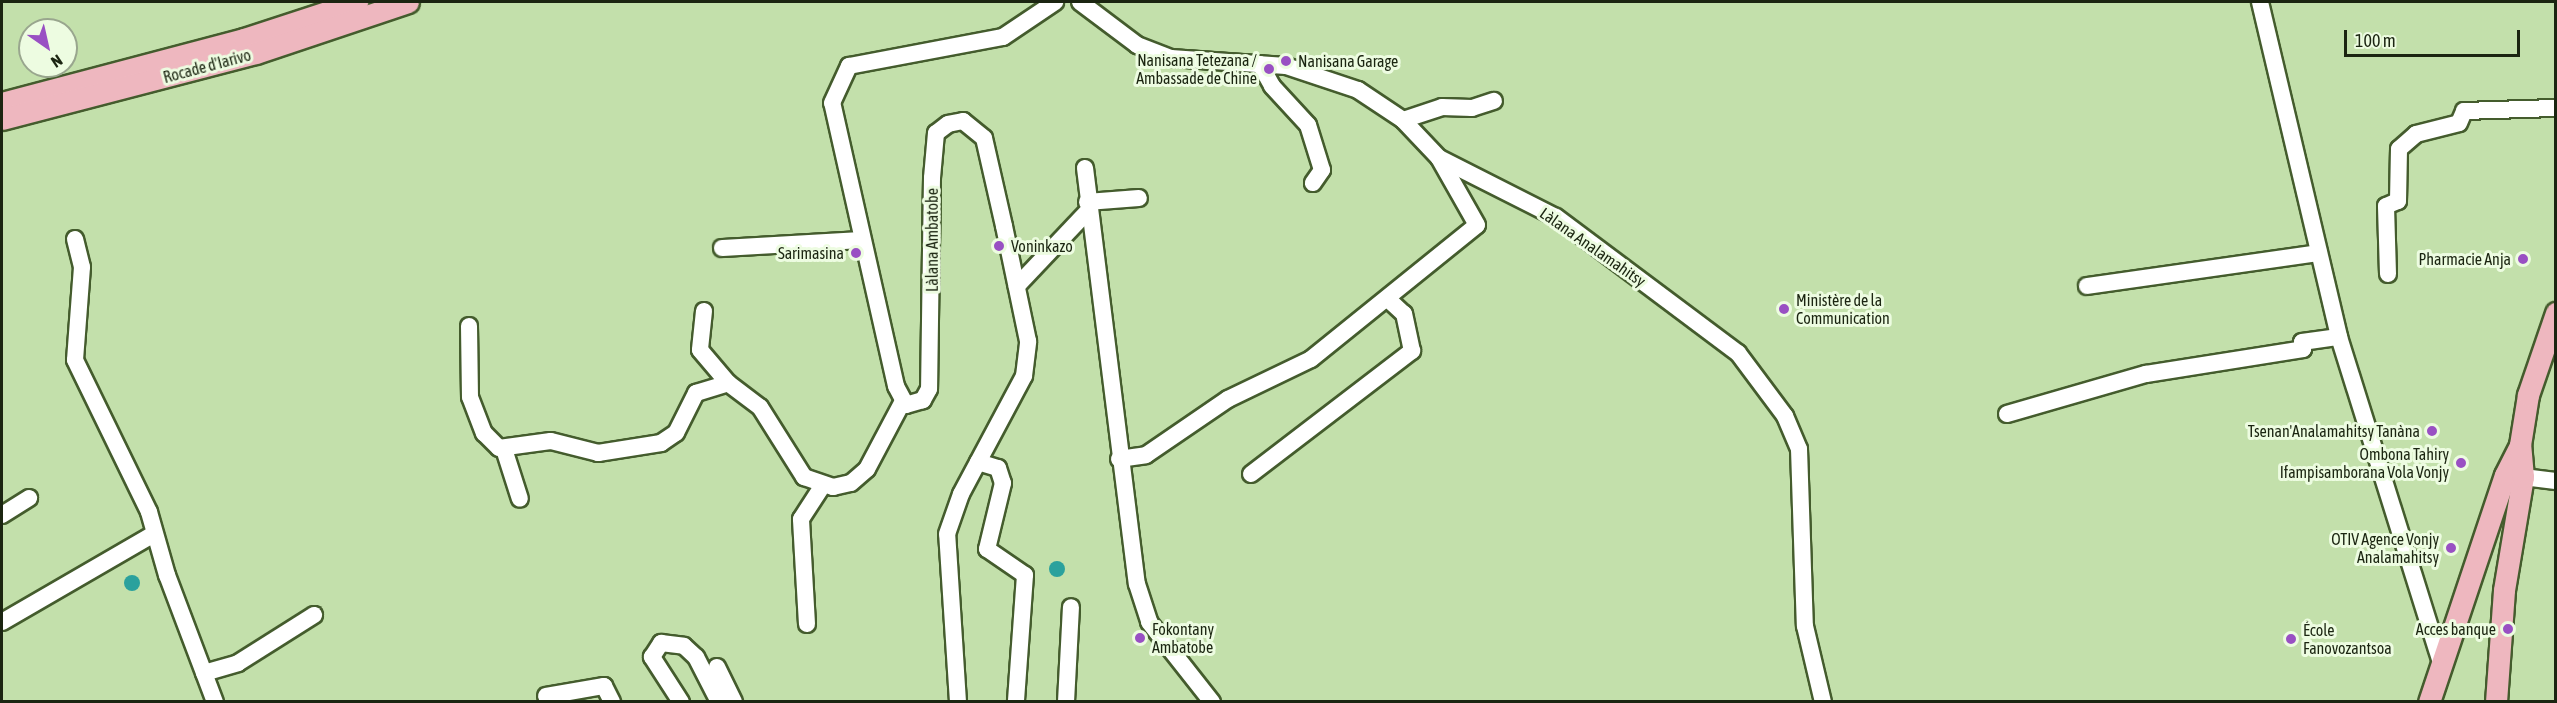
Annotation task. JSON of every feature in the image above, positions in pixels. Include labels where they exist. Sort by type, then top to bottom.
[{"type":"main road","name":"Rocade d'Iarivo","points":[[2,103],[244,39],[357,2]]},
{"type":"main road","name":"Rocade d'Iarivo","points":[[2,119],[256,53],[408,2]]},
{"type":"main road","points":[[2496,702],[2508,563],[2515,523],[2514,476],[2528,395],[2556,313]]},
{"type":"main road","points":[[2429,702],[2440,663],[2490,518],[2514,476]]},
{"type":"main road","points":[[2490,518],[2515,523]]},
{"type":"main road","points":[[2476,559],[2508,563]]},
{"type":"street","points":[[807,624],[801,519],[822,487],[861,477],[903,401],[862,240],[832,103],[849,66],[1003,37],[1055,2]]},
{"type":"street","name":"Làlana Analamahitsy","points":[[1080,2],[1137,45],[1171,58],[1286,66],[1358,90],[1403,120],[1439,158],[1556,216],[1753,369],[1785,416],[1799,449],[1805,626],[1823,702]]},
{"type":"street","points":[[2260,2],[2339,337],[2440,663]]},
{"type":"street","points":[[1260,64],[1272,86],[1308,125],[1322,170],[1313,183]]},
{"type":"street","points":[[1403,120],[1442,107],[1472,108],[1494,101]]},
{"type":"street","points":[[2388,274],[2386,206],[2398,201],[2399,149],[2416,134],[2459,123],[2464,111],[2556,108]]},
{"type":"street","name":"Làlana Ambatobe","points":[[903,401],[916,404],[929,389],[932,178],[936,133],[948,124],[963,121],[984,138],[1028,340],[1024,376],[978,462],[947,534],[958,702]]},
{"type":"street","points":[[1119,459],[1146,455],[1228,399],[1311,359],[1477,225],[1439,158]]},
{"type":"street","points":[[1085,168],[1087,207],[1112,355],[1119,459],[1145,611],[1167,648],[1212,702]]},
{"type":"street","points":[[1017,286],[1087,207],[1139,198]]},
{"type":"street","points":[[75,239],[82,267],[75,360],[127,462],[215,702]]},
{"type":"street","points":[[722,248],[862,240]]},
{"type":"street","points":[[2087,286],[2319,253]]},
{"type":"street","points":[[1251,474],[1412,351],[1404,314],[1387,298]]},
{"type":"street","points":[[704,311],[700,350],[728,383],[752,398],[804,477],[822,487]]},
{"type":"street","points":[[469,326],[467,384],[475,415],[494,445],[504,448],[551,441],[598,453],[661,443],[676,433],[696,393],[728,383]]},
{"type":"street","points":[[2007,414],[2146,374],[2303,349],[2302,342],[2339,337]]},
{"type":"street","points":[[504,448],[520,499]]},
{"type":"street","points":[[978,462],[998,468],[1003,483],[987,549],[1025,574],[1016,702]]},
{"type":"street","points":[[2514,476],[2556,480]]},
{"type":"street","points":[[2,515],[29,498]]},
{"type":"street","points":[[2,622],[154,534]]},
{"type":"street","points":[[1066,702],[1071,607]]},
{"type":"street","points":[[204,673],[238,663],[314,615]]},
{"type":"street","points":[[681,702],[652,657],[661,643],[684,646],[696,657],[719,702]]},
{"type":"street","points":[[717,667],[734,702]]},
{"type":"street","points":[[546,696],[582,687],[604,686],[612,702]]},
{"type":"street","points":[[573,702],[582,687]]},
{"type":"water","points":[[1057,561],[1065,569],[1057,577],[1049,569]]},
{"type":"water","points":[[132,575],[138,577],[140,583],[138,589],[132,591],[126,589],[124,583],[126,577]]},
{"type":"place","name":"Nanisana Garage","points":[[1286,61]]},
{"type":"place","name":"Nanisana Tetezana / Ambassade de Chine","points":[[1269,69]]},
{"type":"place","name":"Voninkazo","points":[[999,246]]},
{"type":"place","name":"Sarimasina","points":[[856,253]]},
{"type":"place","name":"Pharmacie Anja","points":[[2523,259]]},
{"type":"place","name":"Ministère de la Communication","points":[[1784,309]]},
{"type":"place","name":"Tsenan'Analamahitsy Tanàna","points":[[2432,431]]},
{"type":"place","name":"Ombona Tahiry Ifampisamborana Vola Vonjy","points":[[2461,463]]},
{"type":"place","name":"OTIV Agence Vonjy Analamahitsy","points":[[2451,548]]},
{"type":"place","name":"Acces banque","points":[[2508,629]]},
{"type":"place","name":"Fokontany Ambatobe","points":[[1140,638]]},
{"type":"place","name":"École Fanovozantsoa","points":[[2291,639]]}]
